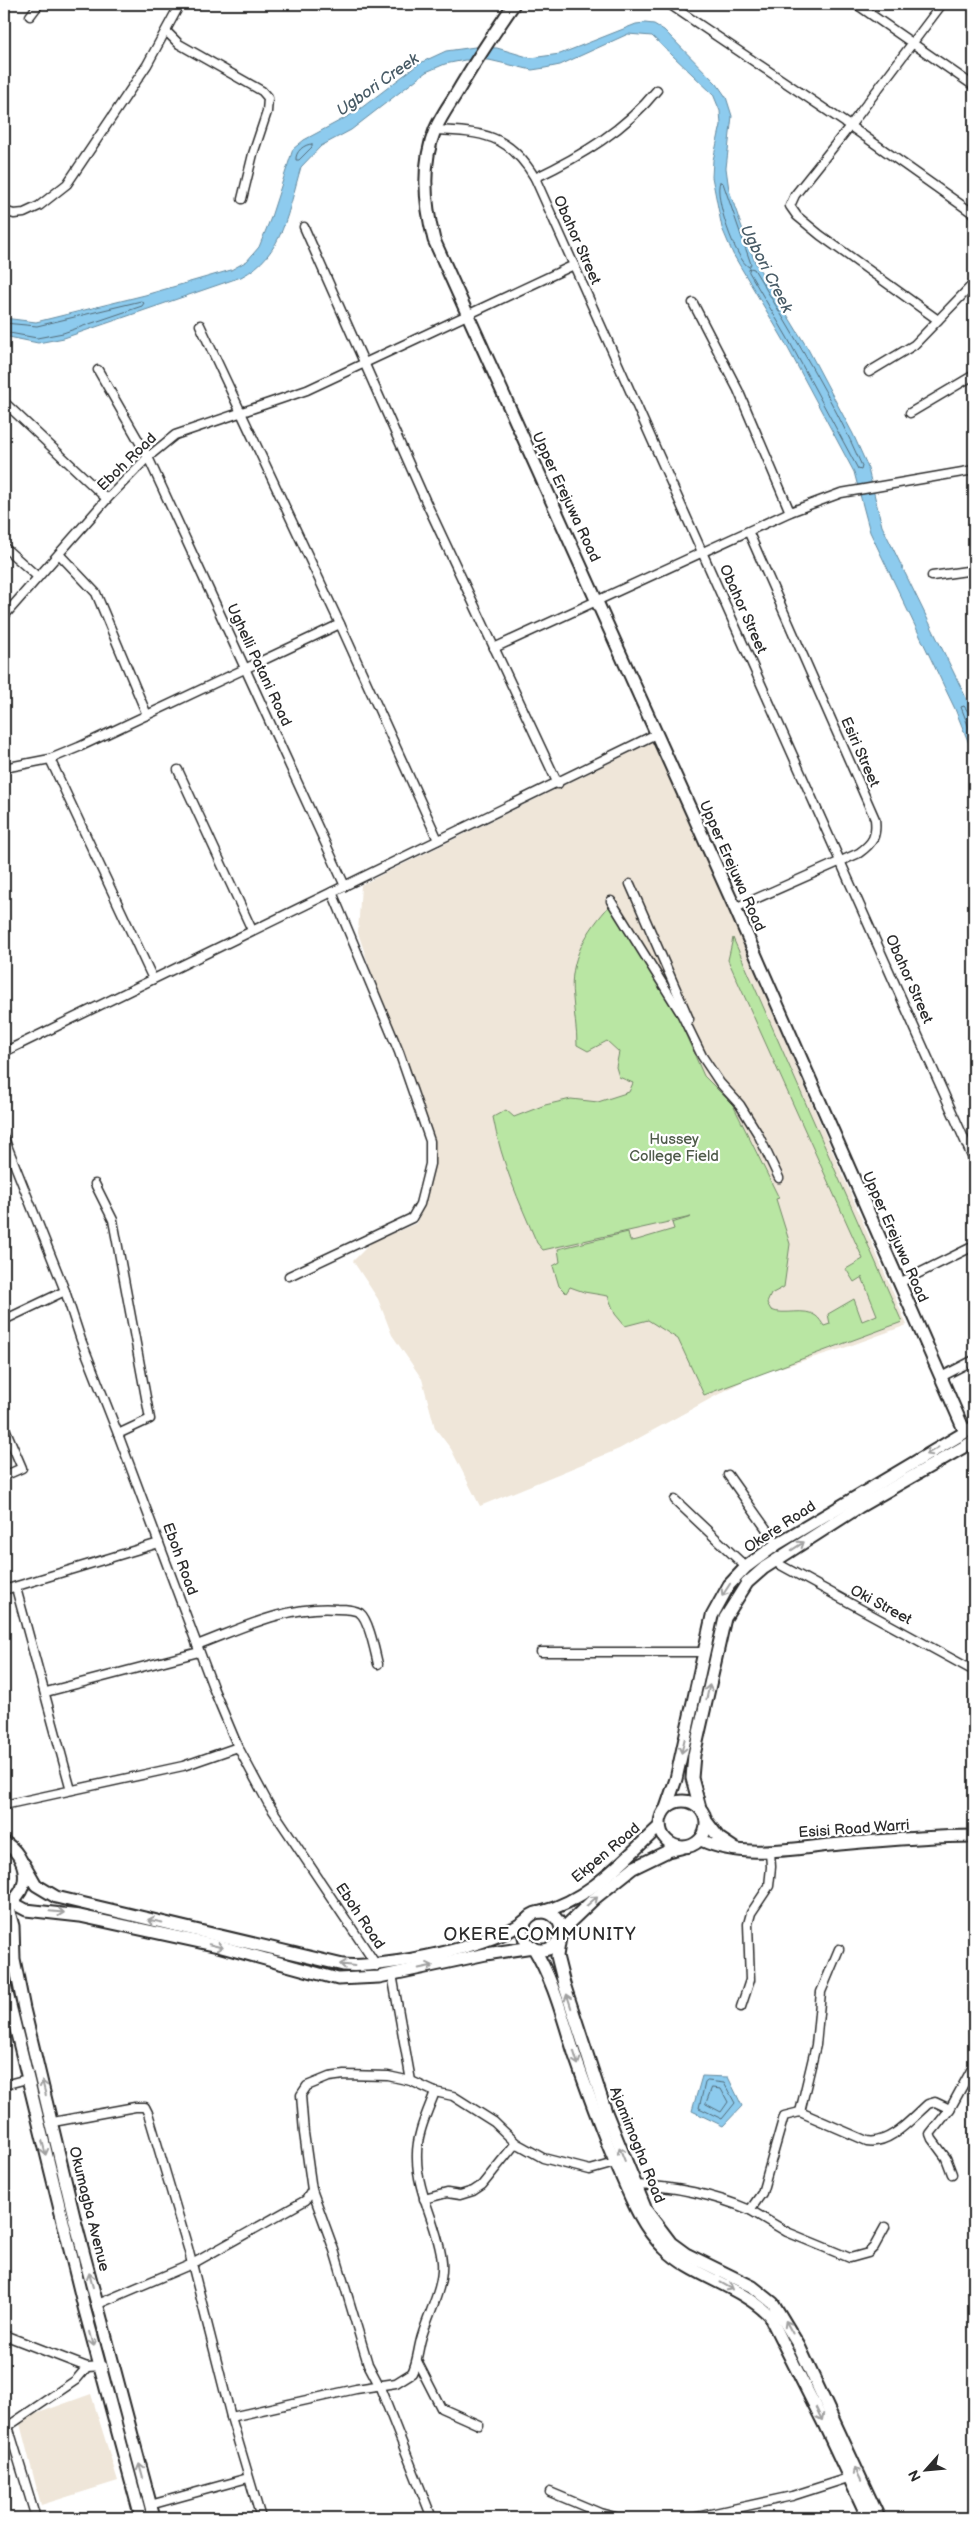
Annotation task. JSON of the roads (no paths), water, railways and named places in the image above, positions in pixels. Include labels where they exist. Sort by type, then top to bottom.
[{"type":"main road","name":"Upper Erejuwa Road","points":[[514,4],[474,62],[435,130],[428,157],[427,214],[440,257],[735,908],[940,1377],[969,1429]]},
{"type":"main road","name":"Okere Road","points":[[666,1808],[676,1779],[712,1616],[729,1585],[746,1567],[777,1544],[969,1429]]},
{"type":"main road","name":"Okere Road","points":[[700,1808],[692,1778],[692,1766],[723,1625],[747,1584],[774,1562],[859,1507],[974,1441]]},
{"type":"main road","points":[[707,1822],[706,1832],[701,1840],[688,1848],[681,1848],[666,1840],[660,1826],[666,1808],[679,1801],[694,1803],[700,1808],[707,1822],[719,1838],[735,1849]]},
{"type":"main road","name":"Ekpen Road","points":[[542,1912],[553,1909],[588,1891],[660,1826]]},
{"type":"main road","name":"Esisi Road Warri","points":[[701,1840],[716,1847],[770,1851],[859,1842],[974,1836]]},
{"type":"main road","points":[[4,1842],[20,1855],[36,1885],[56,1897],[343,1965],[377,1966],[488,1941],[518,1928],[527,1919],[536,1913],[542,1912],[548,1912],[557,1920],[561,1931],[560,1937],[549,1948],[533,1947],[486,1954],[364,1979],[338,1978],[218,1946],[80,1916],[26,1910],[7,1904]]},
{"type":"main road","name":"Ekpen Road","points":[[560,1937],[568,1923],[577,1914],[634,1868],[668,1851],[681,1848]]},
{"type":"main road","points":[[7,1904],[17,1897],[25,1882],[24,1864]]},
{"type":"main road","name":"Okumagba Avenue","points":[[7,1904],[13,1926],[17,1980],[113,2366],[154,2518]]},
{"type":"main road","points":[[527,1919],[523,1931],[524,1938],[533,1947]]},
{"type":"main road","name":"Ajamimogha Road","points":[[560,1937],[557,1956],[564,1984],[606,2112],[646,2210],[672,2243],[686,2254],[753,2287],[774,2302],[799,2346],[879,2518]]},
{"type":"main road","name":"Ajamimogha Road","points":[[533,1947],[546,1970],[595,2116],[615,2163],[648,2228],[664,2248],[677,2258],[757,2303],[768,2315],[778,2329],[868,2518]]},
{"type":"main road","name":"Okumagba Avenue","points":[[4,1981],[93,2367],[141,2518]]},
{"type":"street","points":[[30,16],[39,4]]},
{"type":"street","points":[[4,211],[14,214],[24,213],[39,206],[67,184],[147,65],[180,4]]},
{"type":"street","points":[[669,4],[850,126],[974,214]]},
{"type":"street","points":[[856,4],[974,86]]},
{"type":"street","points":[[938,320],[820,236],[796,216],[790,206],[795,195],[850,126],[942,4]]},
{"type":"street","points":[[166,31],[179,44],[262,91],[268,98],[268,112],[253,154],[242,199]]},
{"type":"street","points":[[535,178],[598,144],[641,109],[657,90]]},
{"type":"street","name":"Obahor Street","points":[[435,130],[489,135],[502,141],[520,156],[535,178],[842,861],[974,1161]]},
{"type":"street","points":[[304,227],[364,363],[558,784]]},
{"type":"street","name":"Eboh Road","points":[[4,616],[107,499],[148,456],[176,435],[198,425],[242,413],[307,390],[574,265]]},
{"type":"street","points":[[869,372],[914,345],[974,283]]},
{"type":"street","points":[[693,303],[738,390],[790,512]]},
{"type":"street","points":[[200,325],[340,624],[438,840]]},
{"type":"street","name":"Ughelli Patani Road","points":[[98,370],[148,456],[345,886]]},
{"type":"street","points":[[910,413],[974,375]]},
{"type":"street","points":[[4,402],[107,499]]},
{"type":"street","points":[[494,648],[749,533],[790,512],[827,497],[974,470]]},
{"type":"street","name":"Esiri Street","points":[[735,908],[859,853],[874,839],[875,819],[749,533]]},
{"type":"street","points":[[4,547],[38,577]]},
{"type":"street","points":[[59,554],[96,593],[147,715]]},
{"type":"street","points":[[932,576],[974,570]]},
{"type":"street","points":[[4,768],[50,759],[118,730],[245,667],[340,624]]},
{"type":"street","points":[[4,1052],[438,840],[558,784],[656,734]]},
{"type":"street","points":[[50,759],[153,979]]},
{"type":"street","points":[[178,770],[252,930]]},
{"type":"street","points":[[630,884],[711,1070]]},
{"type":"street","points":[[289,1276],[412,1218],[420,1204],[432,1151],[427,1129],[398,1052],[332,892]]},
{"type":"street","points":[[611,901],[682,1015],[711,1070],[740,1105],[758,1134],[779,1178]]},
{"type":"street","name":"Eboh Road","points":[[4,1138],[65,1291],[81,1340],[198,1648],[238,1747],[268,1803],[377,1966]]},
{"type":"street","points":[[95,1184],[113,1220],[150,1419],[118,1434]]},
{"type":"street","points":[[899,1283],[974,1246]]},
{"type":"street","points":[[4,1320],[65,1291]]},
{"type":"street","points":[[940,1377],[974,1360]]},
{"type":"street","points":[[4,1426],[22,1468],[4,1476]]},
{"type":"street","points":[[728,1475],[777,1544]]},
{"type":"street","points":[[675,1500],[746,1567]]},
{"type":"street","points":[[4,1590],[16,1588],[159,1543]]},
{"type":"street","name":"Oki Street","points":[[774,1562],[974,1671]]},
{"type":"street","points":[[16,1588],[46,1692],[71,1790]]},
{"type":"street","points":[[46,1692],[198,1648],[276,1614],[320,1607],[360,1613],[365,1621],[378,1664]]},
{"type":"street","points":[[541,1652],[703,1652]]},
{"type":"street","points":[[4,1805],[183,1766],[238,1747]]},
{"type":"street","points":[[741,2007],[750,1980],[748,1924],[751,1913],[769,1886],[770,1851]]},
{"type":"street","points":[[800,2112],[813,2062],[821,1992],[839,1949]]},
{"type":"street","points":[[392,1974],[411,2080]]},
{"type":"street","points":[[952,2174],[946,2158],[930,2134],[950,2109],[974,2065]]},
{"type":"street","points":[[432,2518],[368,2364],[334,2250],[312,2190],[304,2133],[302,2095],[307,2086],[322,2079],[344,2075],[388,2076],[411,2080],[435,2092],[453,2096],[494,2122],[516,2143],[543,2158],[590,2170],[615,2163]]},
{"type":"street","points":[[4,2085],[27,2079]]},
{"type":"street","points":[[231,2417],[378,2385],[396,2383],[412,2373],[417,2362],[425,2326],[434,2304],[442,2265],[439,2245],[424,2199],[417,2158],[421,2130],[435,2092]]},
{"type":"street","points":[[750,2210],[762,2193],[780,2122],[784,2116],[800,2112],[867,2141],[876,2143],[896,2132],[928,2104],[934,2102],[950,2109]]},
{"type":"street","points":[[53,2122],[144,2107],[192,2264],[231,2417],[261,2518]]},
{"type":"street","points":[[424,2199],[447,2193],[460,2195],[473,2191],[482,2185],[516,2143]]},
{"type":"street","points":[[635,2185],[654,2186],[690,2193],[750,2210],[787,2232],[850,2258],[868,2253],[874,2247],[885,2226]]},
{"type":"street","points":[[98,2304],[192,2264],[306,2200],[312,2190]]},
{"type":"street","points":[[4,2335],[93,2367],[113,2366]]},
{"type":"street","points":[[417,2362],[441,2408],[478,2425]]},
{"type":"street","points":[[36,2518],[6,2428],[93,2367]]},
{"type":"street","points":[[150,2505],[248,2478]]},
{"type":"street","points":[[692,2518],[792,2496],[848,2478]]},
{"type":"street","points":[[550,2492],[600,2514],[619,2518]]},
{"type":"water","points":[[636,24],[654,24],[664,30],[717,84],[726,97],[732,116],[726,168],[729,190],[755,262],[808,349],[853,434],[867,465],[882,526],[974,714],[974,756],[955,709],[870,532],[854,472],[783,339],[733,254],[722,228],[712,177],[713,160],[721,125],[720,111],[713,94],[652,36],[628,34],[560,65],[545,68],[532,70],[489,60],[465,60],[445,64],[426,72],[351,130],[321,146],[301,167],[288,215],[275,244],[267,257],[241,277],[64,338],[38,343],[4,336],[4,318],[36,322],[145,295],[231,270],[247,261],[259,247],[270,220],[293,149],[304,140],[356,112],[420,63],[446,51],[475,47],[497,48],[531,58],[560,54]]},
{"type":"water","points":[[702,2076],[728,2077],[742,2106],[723,2126],[692,2111]]},
{"type":"district","name":"OKERE COMMUNITY","points":[[540,1934]]},
{"type":"water label","name":"Ugbori Creek","points":[[378,85]]},
{"type":"water label","name":"Ugbori Creek","points":[[766,269]]},
{"type":"park label","name":"Hussey College Field","points":[[674,1148]]}]
